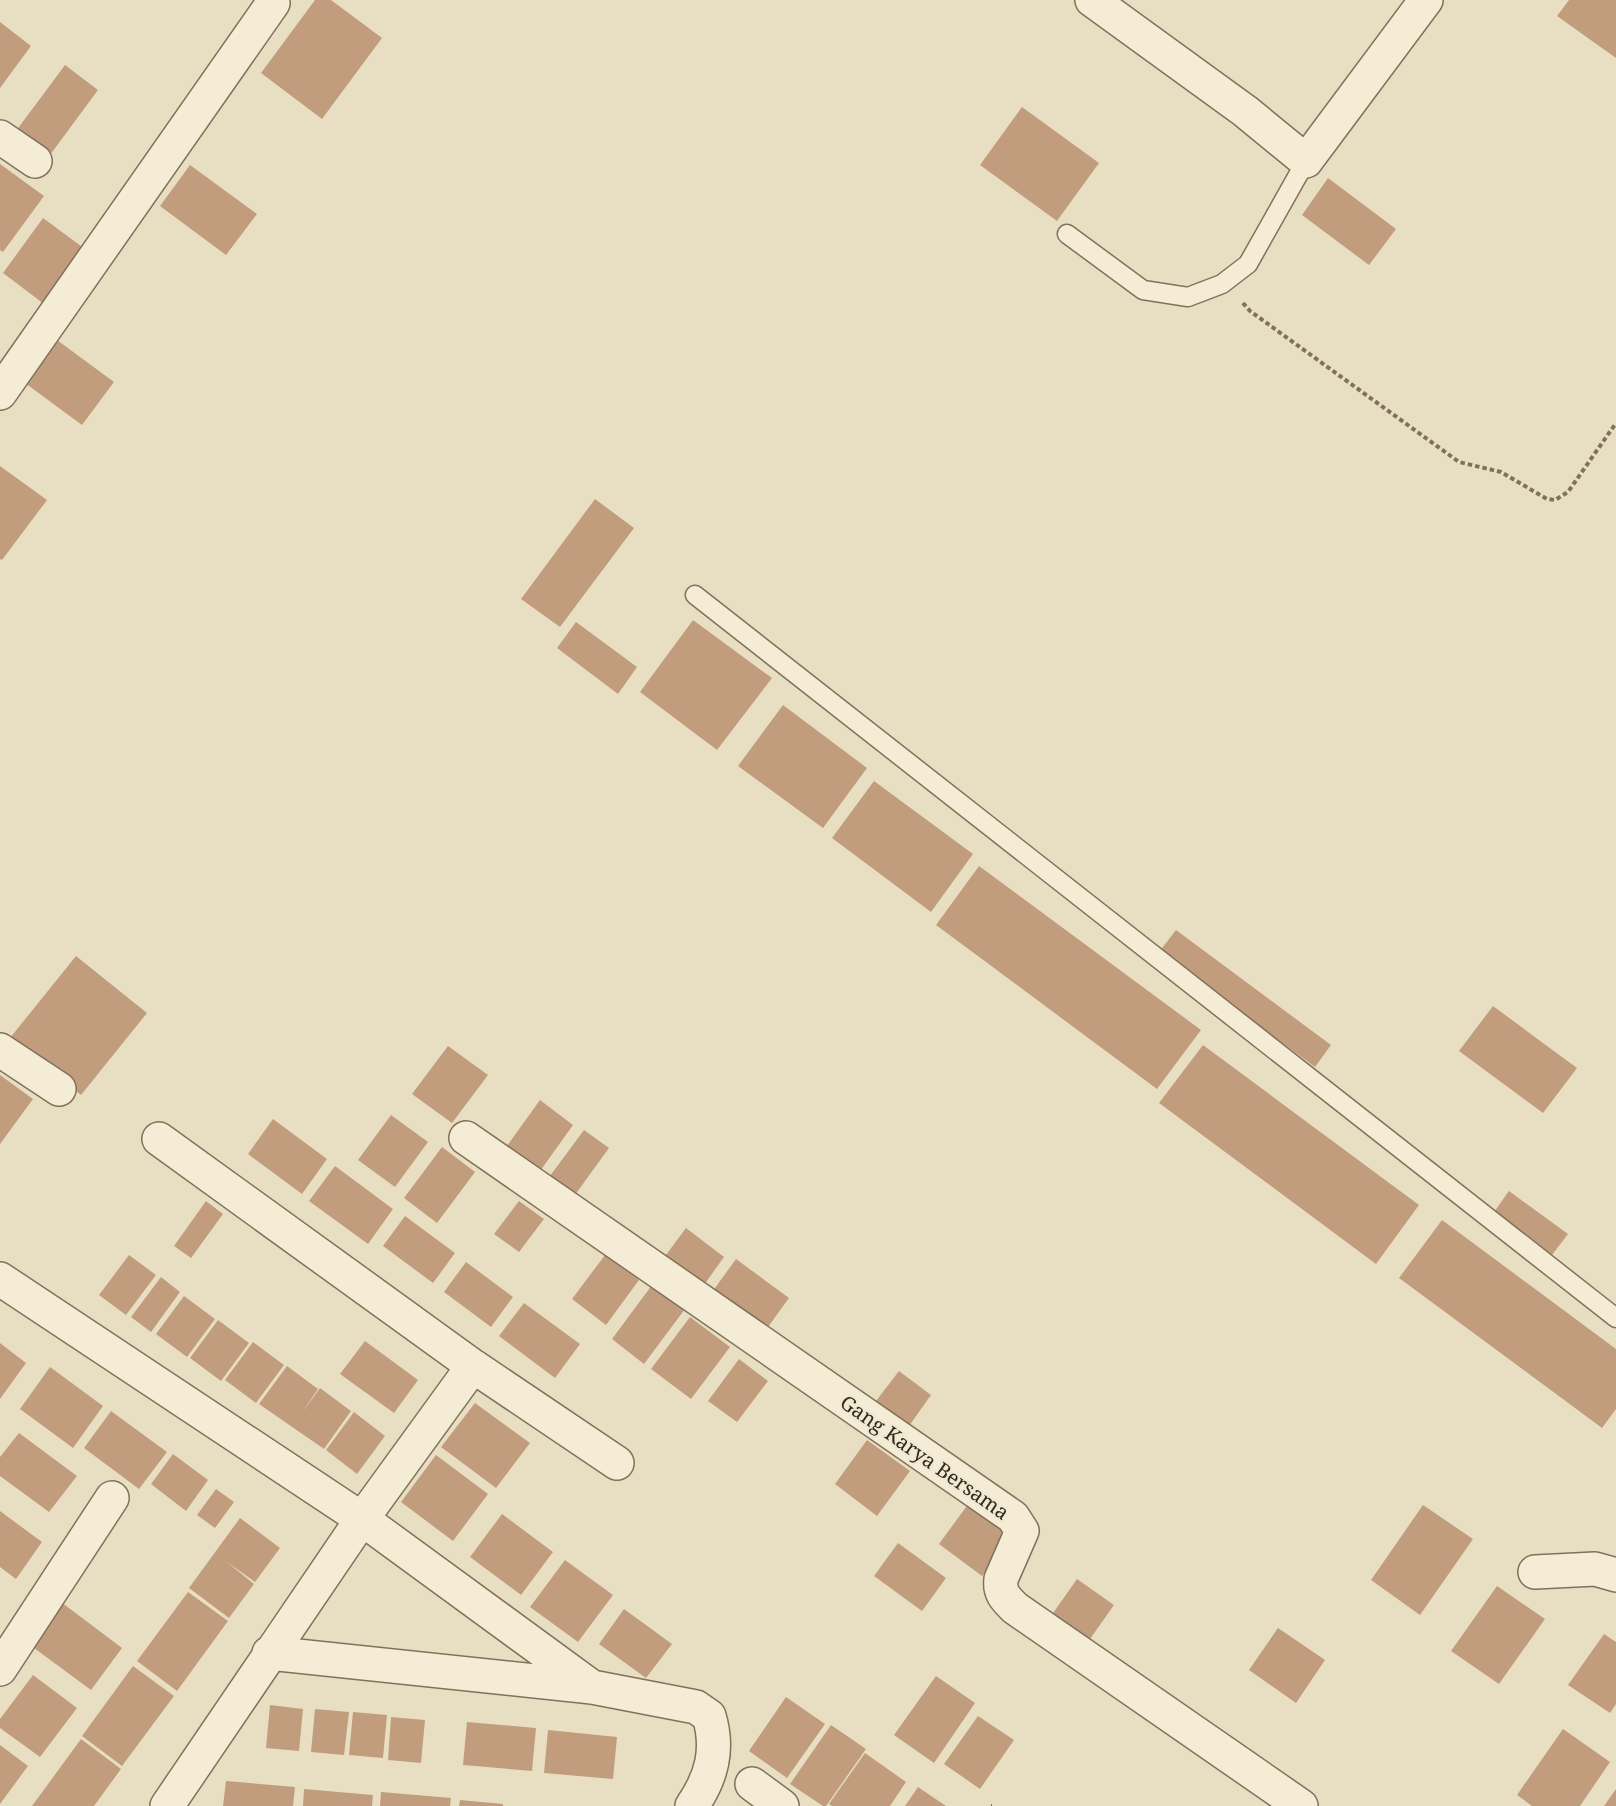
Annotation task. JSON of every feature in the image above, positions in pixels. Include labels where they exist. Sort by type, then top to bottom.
[{"type":"street","points":[[1092,0],[1245,111],[1306,161],[1426,0]]},
{"type":"street","points":[[0,393],[273,3]]},
{"type":"street","points":[[0,137],[35,161]]},
{"type":"street","points":[[0,1050],[59,1089]]},
{"type":"street","name":"Gang Karya Bersama","points":[[466,1138],[1013,1517],[1022,1531],[1001,1579],[1000,1587],[1004,1597],[1015,1608],[1301,1806]]},
{"type":"street","points":[[159,1139],[473,1366],[617,1463]]},
{"type":"street","points":[[0,1279],[362,1518],[592,1687]]},
{"type":"street","points":[[167,1806],[362,1518],[473,1366]]},
{"type":"street","points":[[0,1669],[112,1498]]},
{"type":"street","points":[[1535,1572],[1595,1569],[1616,1575]]},
{"type":"street","points":[[269,1653],[592,1687],[685,1704],[709,1716],[714,1733],[714,1761],[708,1780],[692,1806]]},
{"type":"street","points":[[752,1784],[782,1806]]},
{"type":"lane","points":[[1067,234],[1143,290],[1188,297],[1222,284],[1248,264],[1306,161]]},
{"type":"lane","points":[[695,595],[1616,1318]]},
{"type":"path","points":[[1248,264],[1243,302],[1250,311],[1459,462],[1501,472],[1546,499],[1555,500],[1568,492],[1616,423]]},
{"type":"building","points":[[315,0],[331,0],[382,38],[322,119],[261,73]]},
{"type":"building","points":[[1569,0],[1616,0],[1616,58],[1557,16]]},
{"type":"building","points":[[0,22],[31,46],[0,88]]},
{"type":"building","points":[[65,65],[98,90],[47,159],[13,135]]},
{"type":"building","points":[[1022,107],[1099,163],[1057,221],[980,165]]},
{"type":"building","points":[[0,164],[44,196],[3,252],[0,250]]},
{"type":"building","points":[[190,165],[257,214],[226,255],[160,206]]},
{"type":"building","points":[[1328,178],[1396,229],[1369,265],[1302,215]]},
{"type":"building","points":[[43,218],[85,249],[44,304],[3,273]]},
{"type":"building","points":[[57,340],[114,382],[82,425],[25,383]]},
{"type":"building","points":[[0,466],[47,500],[2,560],[0,559]]},
{"type":"building","points":[[595,499],[634,528],[560,627],[521,599]]},
{"type":"building","points":[[693,620],[772,678],[717,750],[640,692]]},
{"type":"building","points":[[576,622],[637,667],[618,694],[557,648]]},
{"type":"building","points":[[783,705],[867,768],[823,828],[738,766]]},
{"type":"building","points":[[874,781],[973,854],[931,912],[832,838]]},
{"type":"building","points":[[979,866],[1201,1030],[1157,1089],[936,925]]},
{"type":"building","points":[[1176,930],[1331,1045],[1315,1067],[1159,952]]},
{"type":"building","points":[[76,956],[147,1013],[81,1095],[10,1038]]},
{"type":"building","points":[[1493,1006],[1577,1068],[1543,1113],[1459,1051]]},
{"type":"building","points":[[1203,1045],[1419,1205],[1376,1264],[1159,1103]]},
{"type":"building","points":[[448,1046],[488,1075],[452,1123],[412,1094]]},
{"type":"building","points":[[0,1075],[33,1099],[0,1144]]},
{"type":"building","points":[[540,1100],[573,1125],[538,1174],[504,1150]]},
{"type":"building","points":[[391,1115],[428,1142],[395,1187],[358,1160]]},
{"type":"building","points":[[273,1119],[327,1159],[302,1194],[248,1154]]},
{"type":"building","points":[[584,1130],[609,1148],[572,1199],[547,1180]]},
{"type":"building","points":[[442,1147],[475,1172],[437,1223],[404,1198]]},
{"type":"building","points":[[335,1166],[393,1209],[368,1244],[309,1201]]},
{"type":"building","points":[[1509,1191],[1568,1234],[1552,1255],[1494,1212]]},
{"type":"building","points":[[206,1201],[223,1214],[191,1258],[174,1246]]},
{"type":"building","points":[[519,1201],[544,1219],[519,1252],[494,1234]]},
{"type":"building","points":[[405,1216],[455,1253],[433,1283],[383,1246]]},
{"type":"building","points":[[1442,1220],[1616,1349],[1616,1409],[1602,1428],[1399,1278]]},
{"type":"building","points":[[686,1228],[724,1257],[699,1292],[660,1263]]},
{"type":"building","points":[[129,1255],[156,1275],[126,1315],[99,1295]]},
{"type":"building","points":[[605,1255],[639,1280],[606,1325],[572,1299]]},
{"type":"building","points":[[736,1259],[789,1298],[760,1338],[707,1299]]},
{"type":"building","points":[[466,1262],[513,1297],[491,1327],[444,1292]]},
{"type":"building","points":[[161,1277],[180,1292],[151,1332],[131,1317]]},
{"type":"building","points":[[652,1285],[685,1309],[644,1364],[612,1339]]},
{"type":"building","points":[[184,1296],[215,1319],[187,1357],[156,1334]]},
{"type":"building","points":[[524,1303],[580,1344],[555,1378],[499,1336]]},
{"type":"building","points":[[690,1317],[730,1347],[691,1399],[651,1369]]},
{"type":"building","points":[[218,1320],[249,1343],[221,1381],[190,1358]]},
{"type":"building","points":[[365,1341],[418,1380],[394,1413],[340,1374]]},
{"type":"building","points":[[253,1342],[284,1365],[256,1403],[225,1380]]},
{"type":"building","points":[[0,1343],[26,1363],[0,1399]]},
{"type":"building","points":[[739,1359],[768,1381],[737,1422],[708,1401]]},
{"type":"building","points":[[287,1366],[318,1389],[301,1414],[320,1388],[351,1411],[324,1449],[259,1404]]},
{"type":"building","points":[[50,1367],[103,1406],[73,1448],[20,1409]]},
{"type":"building","points":[[899,1371],[931,1395],[909,1426],[876,1401]]},
{"type":"building","points":[[475,1403],[530,1443],[496,1488],[441,1447]]},
{"type":"building","points":[[111,1411],[167,1452],[139,1489],[84,1448]]},
{"type":"building","points":[[354,1412],[385,1436],[357,1474],[326,1450]]},
{"type":"building","points":[[19,1433],[77,1476],[49,1512],[0,1476],[0,1457]]},
{"type":"building","points":[[867,1440],[910,1471],[877,1516],[835,1484]]},
{"type":"building","points":[[173,1454],[208,1480],[186,1511],[151,1484]]},
{"type":"building","points":[[436,1455],[488,1494],[453,1541],[401,1502]]},
{"type":"building","points":[[216,1489],[234,1502],[215,1528],[197,1515]]},
{"type":"building","points":[[969,1503],[1012,1535],[982,1576],[939,1544]]},
{"type":"building","points":[[1423,1505],[1473,1539],[1420,1615],[1371,1580]]},
{"type":"building","points":[[0,1511],[42,1542],[16,1579],[0,1567]]},
{"type":"building","points":[[502,1514],[553,1552],[521,1595],[470,1557]]},
{"type":"building","points":[[240,1518],[280,1548],[255,1582],[227,1562],[254,1584],[229,1618],[189,1588]]},
{"type":"building","points":[[898,1543],[946,1578],[922,1611],[874,1576]]},
{"type":"building","points":[[565,1560],[613,1595],[578,1642],[530,1607]]},
{"type":"building","points":[[1077,1579],[1114,1605],[1083,1649],[1046,1623]]},
{"type":"building","points":[[1497,1586],[1545,1619],[1499,1684],[1451,1651]]},
{"type":"building","points":[[188,1592],[228,1621],[177,1691],[137,1661]]},
{"type":"building","points":[[61,1602],[122,1648],[91,1690],[30,1645]]},
{"type":"building","points":[[624,1609],[672,1644],[646,1678],[599,1644]]},
{"type":"building","points":[[1278,1628],[1325,1660],[1296,1703],[1249,1670]]},
{"type":"building","points":[[1604,1634],[1616,1642],[1616,1704],[1610,1713],[1568,1685]]},
{"type":"building","points":[[133,1666],[174,1696],[122,1766],[82,1736]]},
{"type":"building","points":[[33,1675],[77,1708],[40,1757],[0,1728],[0,1719]]},
{"type":"building","points":[[936,1676],[975,1703],[934,1763],[894,1735]]},
{"type":"building","points":[[786,1697],[825,1724],[787,1778],[749,1751]]},
{"type":"building","points":[[270,1705],[303,1709],[299,1751],[266,1748]]},
{"type":"building","points":[[315,1709],[349,1712],[344,1755],[311,1752]]},
{"type":"building","points":[[353,1712],[387,1715],[383,1758],[349,1755]]},
{"type":"building","points":[[978,1716],[1014,1740],[980,1789],[944,1764]]},
{"type":"building","points":[[391,1717],[425,1720],[421,1763],[388,1760]]},
{"type":"building","points":[[467,1722],[536,1728],[532,1771],[463,1765]]},
{"type":"building","points":[[831,1725],[866,1749],[826,1806],[823,1806],[790,1784]]},
{"type":"building","points":[[1563,1729],[1610,1762],[1580,1806],[1532,1806],[1517,1795]]},
{"type":"building","points":[[548,1730],[617,1737],[613,1779],[544,1773]]},
{"type":"building","points":[[81,1739],[121,1769],[94,1806],[32,1806]]},
{"type":"building","points":[[0,1745],[28,1766],[0,1804]]},
{"type":"building","points":[[865,1753],[906,1782],[890,1806],[832,1806],[829,1804]]},
{"type":"building","points":[[226,1781],[295,1787],[293,1806],[223,1806]]},
{"type":"building","points":[[918,1787],[946,1806],[905,1806]]},
{"type":"building","points":[[304,1789],[373,1795],[372,1806],[303,1806]]},
{"type":"building","points":[[1616,1789],[1616,1806],[1604,1806]]},
{"type":"building","points":[[381,1792],[451,1798],[450,1806],[380,1806]]},
{"type":"building","points":[[460,1800],[503,1804],[503,1806],[459,1806]]}]
